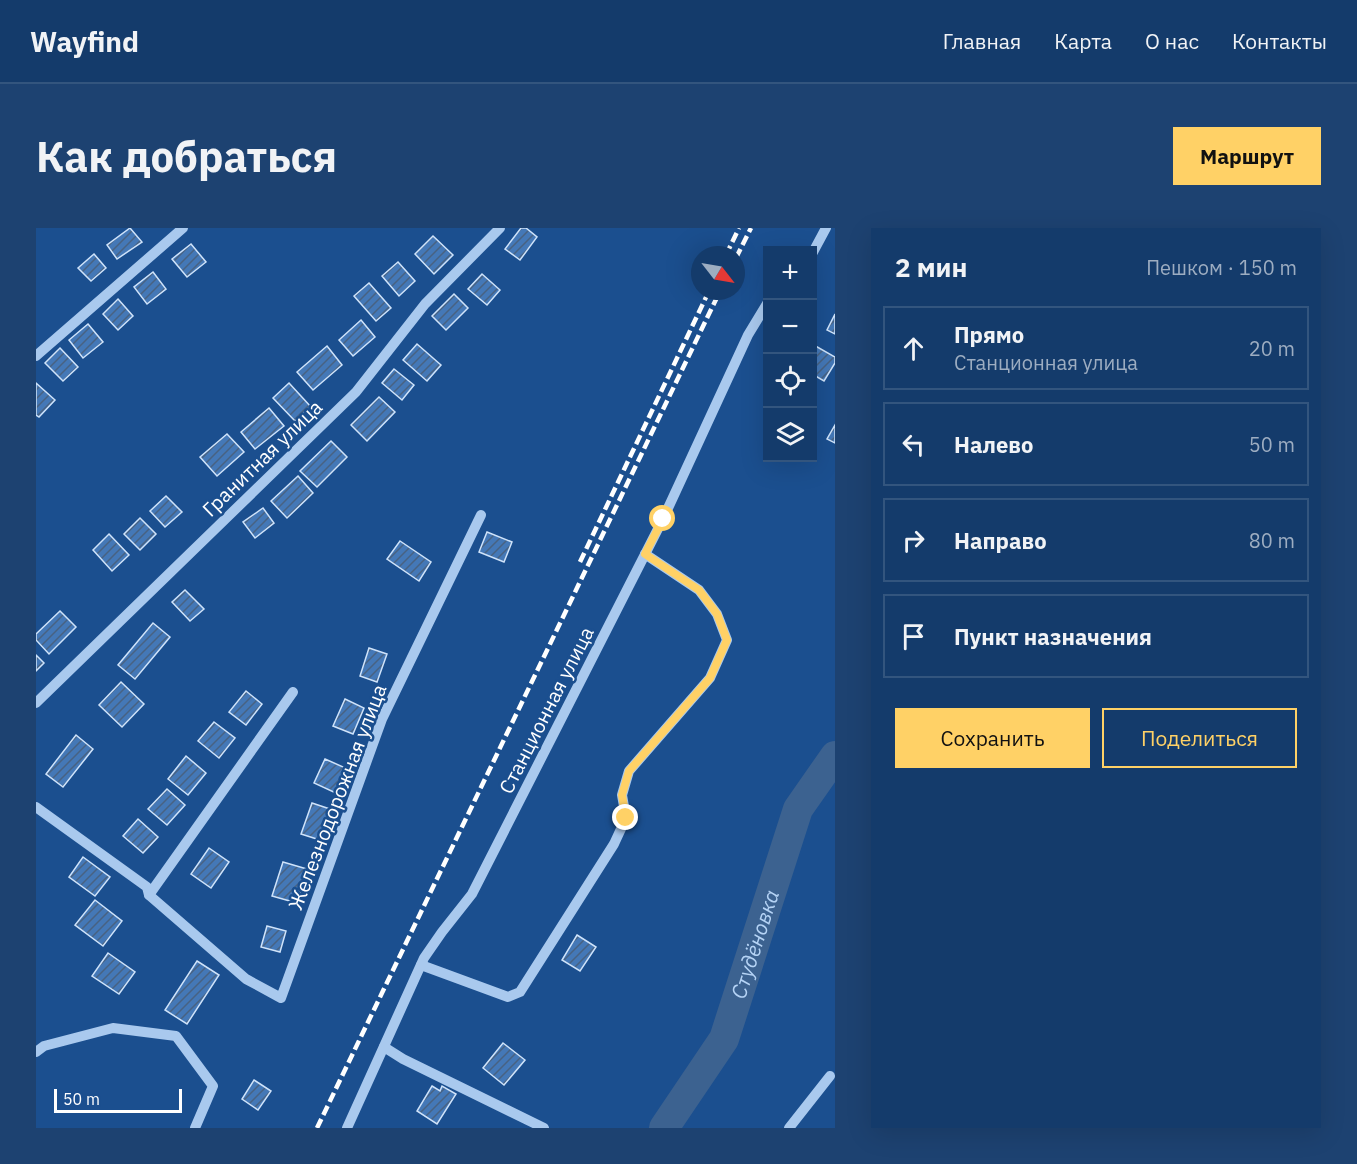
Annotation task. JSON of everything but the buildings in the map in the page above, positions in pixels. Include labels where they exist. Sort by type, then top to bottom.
[{"type":"street","points":[[36,356],[183,228]]},
{"type":"street","name":"Гранитная улица","points":[[36,703],[356,392],[425,304],[500,228]]},
{"type":"street","points":[[817,246],[826,228]]},
{"type":"street","name":"Станционная улица","points":[[347,1128],[421,965],[442,932],[472,894],[645,554],[748,335],[763,310]]},
{"type":"street","name":"Железнодорожная улица","points":[[149,895],[246,979],[281,998],[382,719],[481,515]]},
{"type":"street","points":[[421,965],[508,997],[520,992],[614,844],[626,818],[622,795],[629,771],[710,678],[727,640],[717,614],[699,590],[645,554]]},
{"type":"street","points":[[149,895],[293,692]]},
{"type":"street","points":[[36,807],[147,887],[149,895]]},
{"type":"street","points":[[36,1052],[44,1046],[113,1028],[176,1036],[213,1086],[195,1128]]},
{"type":"street","points":[[384,1047],[403,1059],[544,1128]]},
{"type":"street","points":[[789,1128],[830,1076]]},
{"type":"waterway","name":"Студёновка","points":[[664,1128],[724,1039],[798,809],[835,756]]},
{"type":"railway","points":[[730,246],[739,228]]},
{"type":"railway","points":[[742,246],[751,228]]},
{"type":"railway","points":[[580,562],[705,300]]},
{"type":"railway","points":[[317,1128],[716,300]]},
{"type":"route","points":[[626,818],[622,795],[629,771],[689,705],[710,678],[727,640],[717,614],[699,590],[645,554],[663,519]]}]
